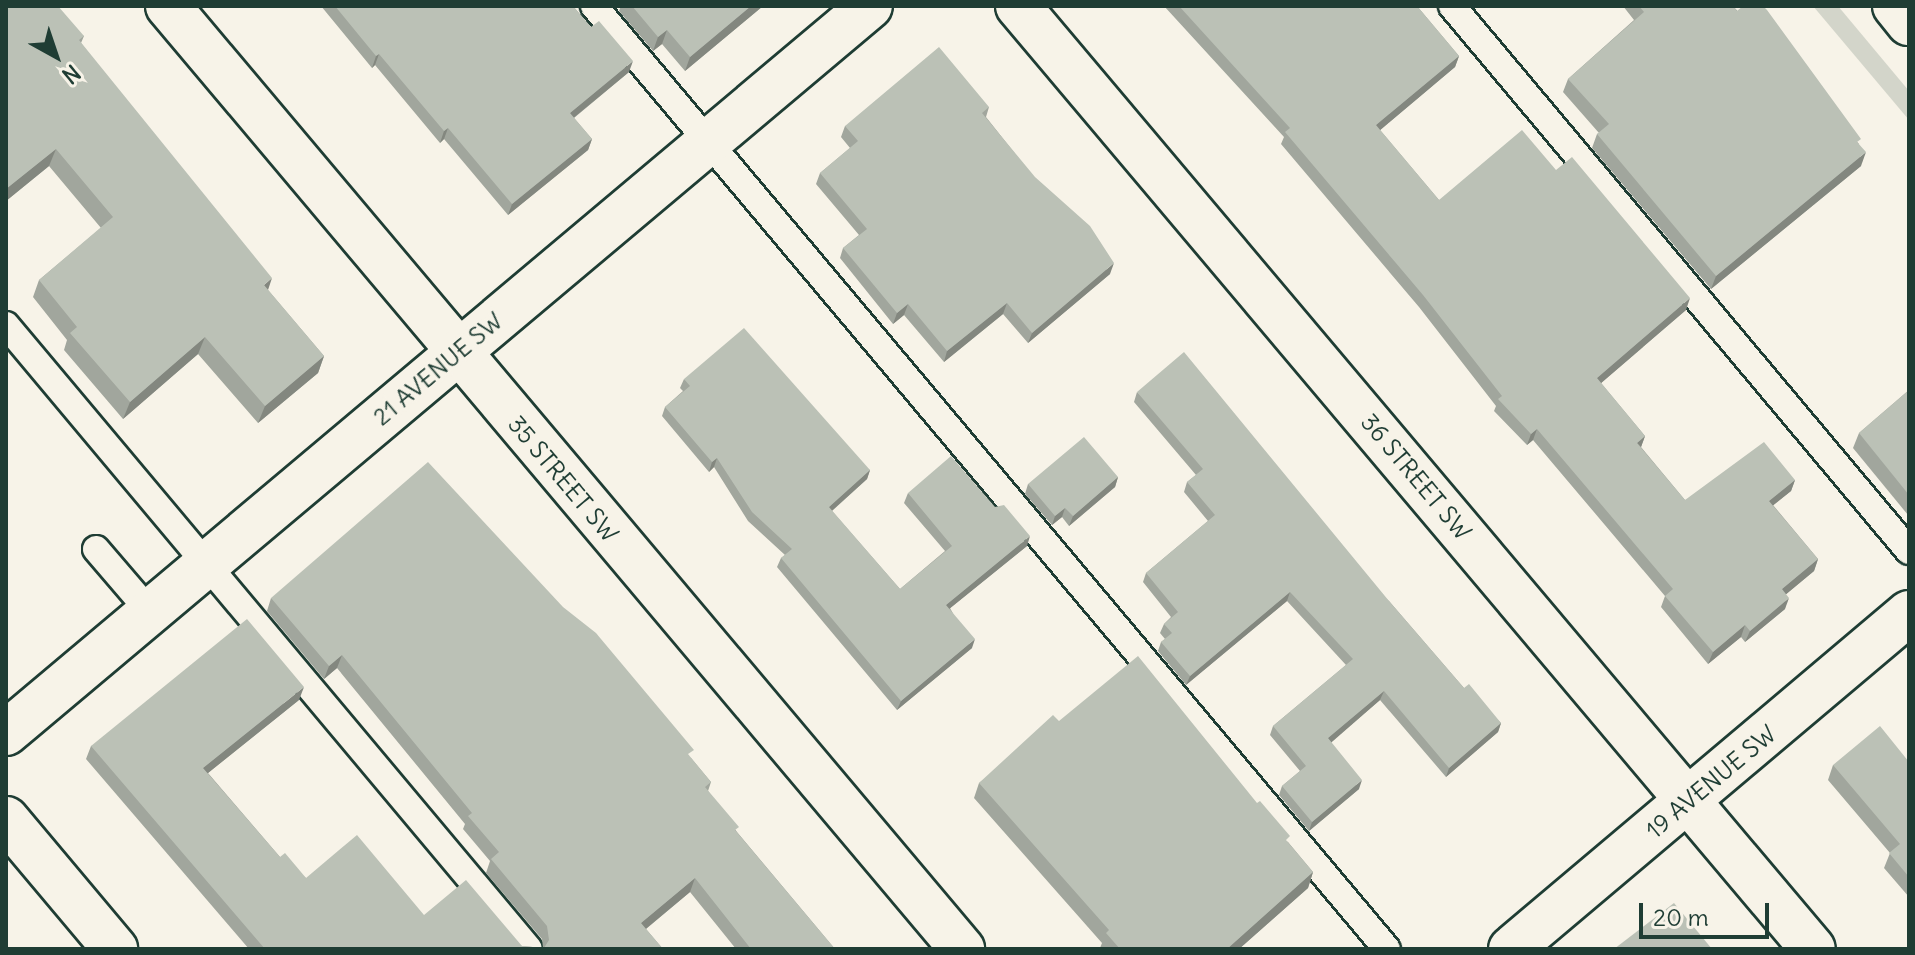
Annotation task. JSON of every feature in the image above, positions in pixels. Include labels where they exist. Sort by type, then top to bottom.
[{"type":"street","name":"35 STREET SW","points":[[168,6],[457,354],[962,949]]},
{"type":"street","name":"21 AVENUE SW","points":[[6,733],[870,6]]},
{"type":"street","name":"36 STREET SW","points":[[1018,6],[1813,949]]},
{"type":"street","points":[[1895,6],[1909,23]]},
{"type":"street","name":"19 AVENUE SW","points":[[1511,949],[1909,613]]},
{"type":"street","points":[[6,819],[115,949]]},
{"type":"lane","points":[[594,6],[1387,949]]},
{"type":"lane","points":[[1452,6],[1909,551]]},
{"type":"lane","points":[[6,325],[529,949]]},
{"type":"lane","points":[[96,549],[150,612]]},
{"type":"shaded area","points":[[1813,6],[1838,6],[1909,91],[1909,120]]},
{"type":"building","points":[[6,6],[58,6],[84,36],[79,40],[272,278],[264,285],[324,356],[265,406],[205,337],[130,402],[70,333],[77,327],[39,280],[113,217],[56,149],[6,189]]},
{"type":"building","points":[[335,6],[573,6],[591,27],[599,21],[633,61],[570,113],[592,139],[512,204],[448,128],[444,131]]},
{"type":"building","points":[[632,6],[751,6],[690,57],[667,30],[658,37]]},
{"type":"building","points":[[1179,6],[1417,6],[1459,56],[1376,125],[1439,200],[1522,130],[1556,170],[1572,157],[1690,298],[1597,378],[1645,436],[1637,443],[1685,500],[1764,442],[1795,480],[1769,501],[1818,559],[1782,589],[1789,598],[1750,631],[1745,625],[1713,652],[1665,596],[1673,589],[1537,429],[1531,434],[1498,399],[1502,396],[1423,295],[1285,132],[1290,128]]},
{"type":"building","points":[[1639,6],[1733,6],[1737,11],[1743,6],[1763,6],[1861,139],[1857,142],[1866,152],[1716,276],[1597,134],[1609,124],[1568,79],[1644,12]]},
{"type":"building","points":[[939,47],[989,107],[982,113],[1035,177],[1090,226],[1114,263],[1032,333],[1007,303],[947,351],[908,304],[897,313],[843,248],[867,229],[820,173],[858,141],[845,126]]},
{"type":"building","points":[[744,328],[870,470],[829,507],[900,589],[952,546],[908,493],[951,456],[995,507],[1004,505],[1030,536],[946,605],[975,639],[901,701],[781,558],[792,549],[752,512],[717,458],[712,462],[665,407],[690,386],[684,379]]},
{"type":"building","points":[[1184,352],[1389,601],[1464,688],[1469,684],[1501,723],[1449,768],[1384,691],[1328,738],[1362,780],[1312,822],[1282,786],[1306,766],[1273,726],[1353,659],[1290,592],[1190,676],[1161,642],[1172,633],[1164,624],[1178,612],[1146,573],[1215,515],[1187,482],[1203,469],[1137,392]]},
{"type":"building","points":[[1909,390],[1909,495],[1859,433]]},
{"type":"building","points":[[1084,437],[1118,477],[1073,516],[1065,508],[1055,516],[1028,484]]},
{"type":"building","points":[[428,462],[563,607],[596,633],[694,750],[688,754],[711,782],[705,787],[739,827],[735,830],[835,949],[751,949],[695,878],[641,923],[663,949],[265,949],[91,746],[247,619],[304,687],[203,768],[280,857],[285,853],[306,878],[357,835],[424,915],[466,880],[522,946],[544,948],[549,940],[547,926],[491,859],[499,852],[468,816],[472,813],[342,655],[329,666],[271,598]]},
{"type":"building","points":[[1138,656],[1257,803],[1260,801],[1290,836],[1286,840],[1313,872],[1227,949],[1120,949],[1106,933],[1109,930],[979,783],[1053,715],[1059,721]]},
{"type":"building","points":[[1880,726],[1909,762],[1909,877],[1889,853],[1900,844],[1833,765]]},
{"type":"building","points":[[1674,903],[1712,949],[1614,949]]}]
